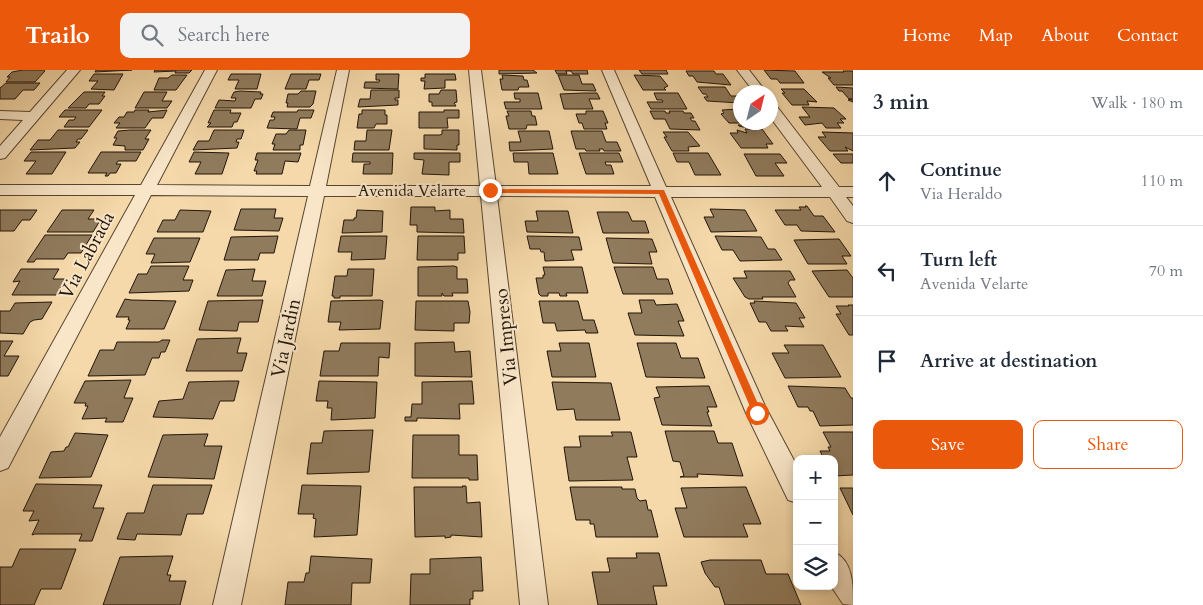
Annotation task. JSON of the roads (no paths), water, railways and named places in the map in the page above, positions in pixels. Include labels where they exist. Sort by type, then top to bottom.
[{"type":"street","points":[[0,155],[74,70]]},
{"type":"street","name":"Via Labrada","points":[[0,460],[211,70]]},
{"type":"street","name":"Via Jardin","points":[[227,605],[343,70]]},
{"type":"street","name":"Via Impreso","points":[[475,70],[490,190],[534,605]]},
{"type":"street","points":[[608,70],[757,413],[793,483]]},
{"type":"street","points":[[743,70],[755,85]]},
{"type":"street","points":[[0,115],[34,116]]},
{"type":"street","points":[[778,118],[853,217]]},
{"type":"street","name":"Avenida Velarte","points":[[0,190],[853,192]]},
{"type":"street","points":[[838,572],[853,594]]}]
